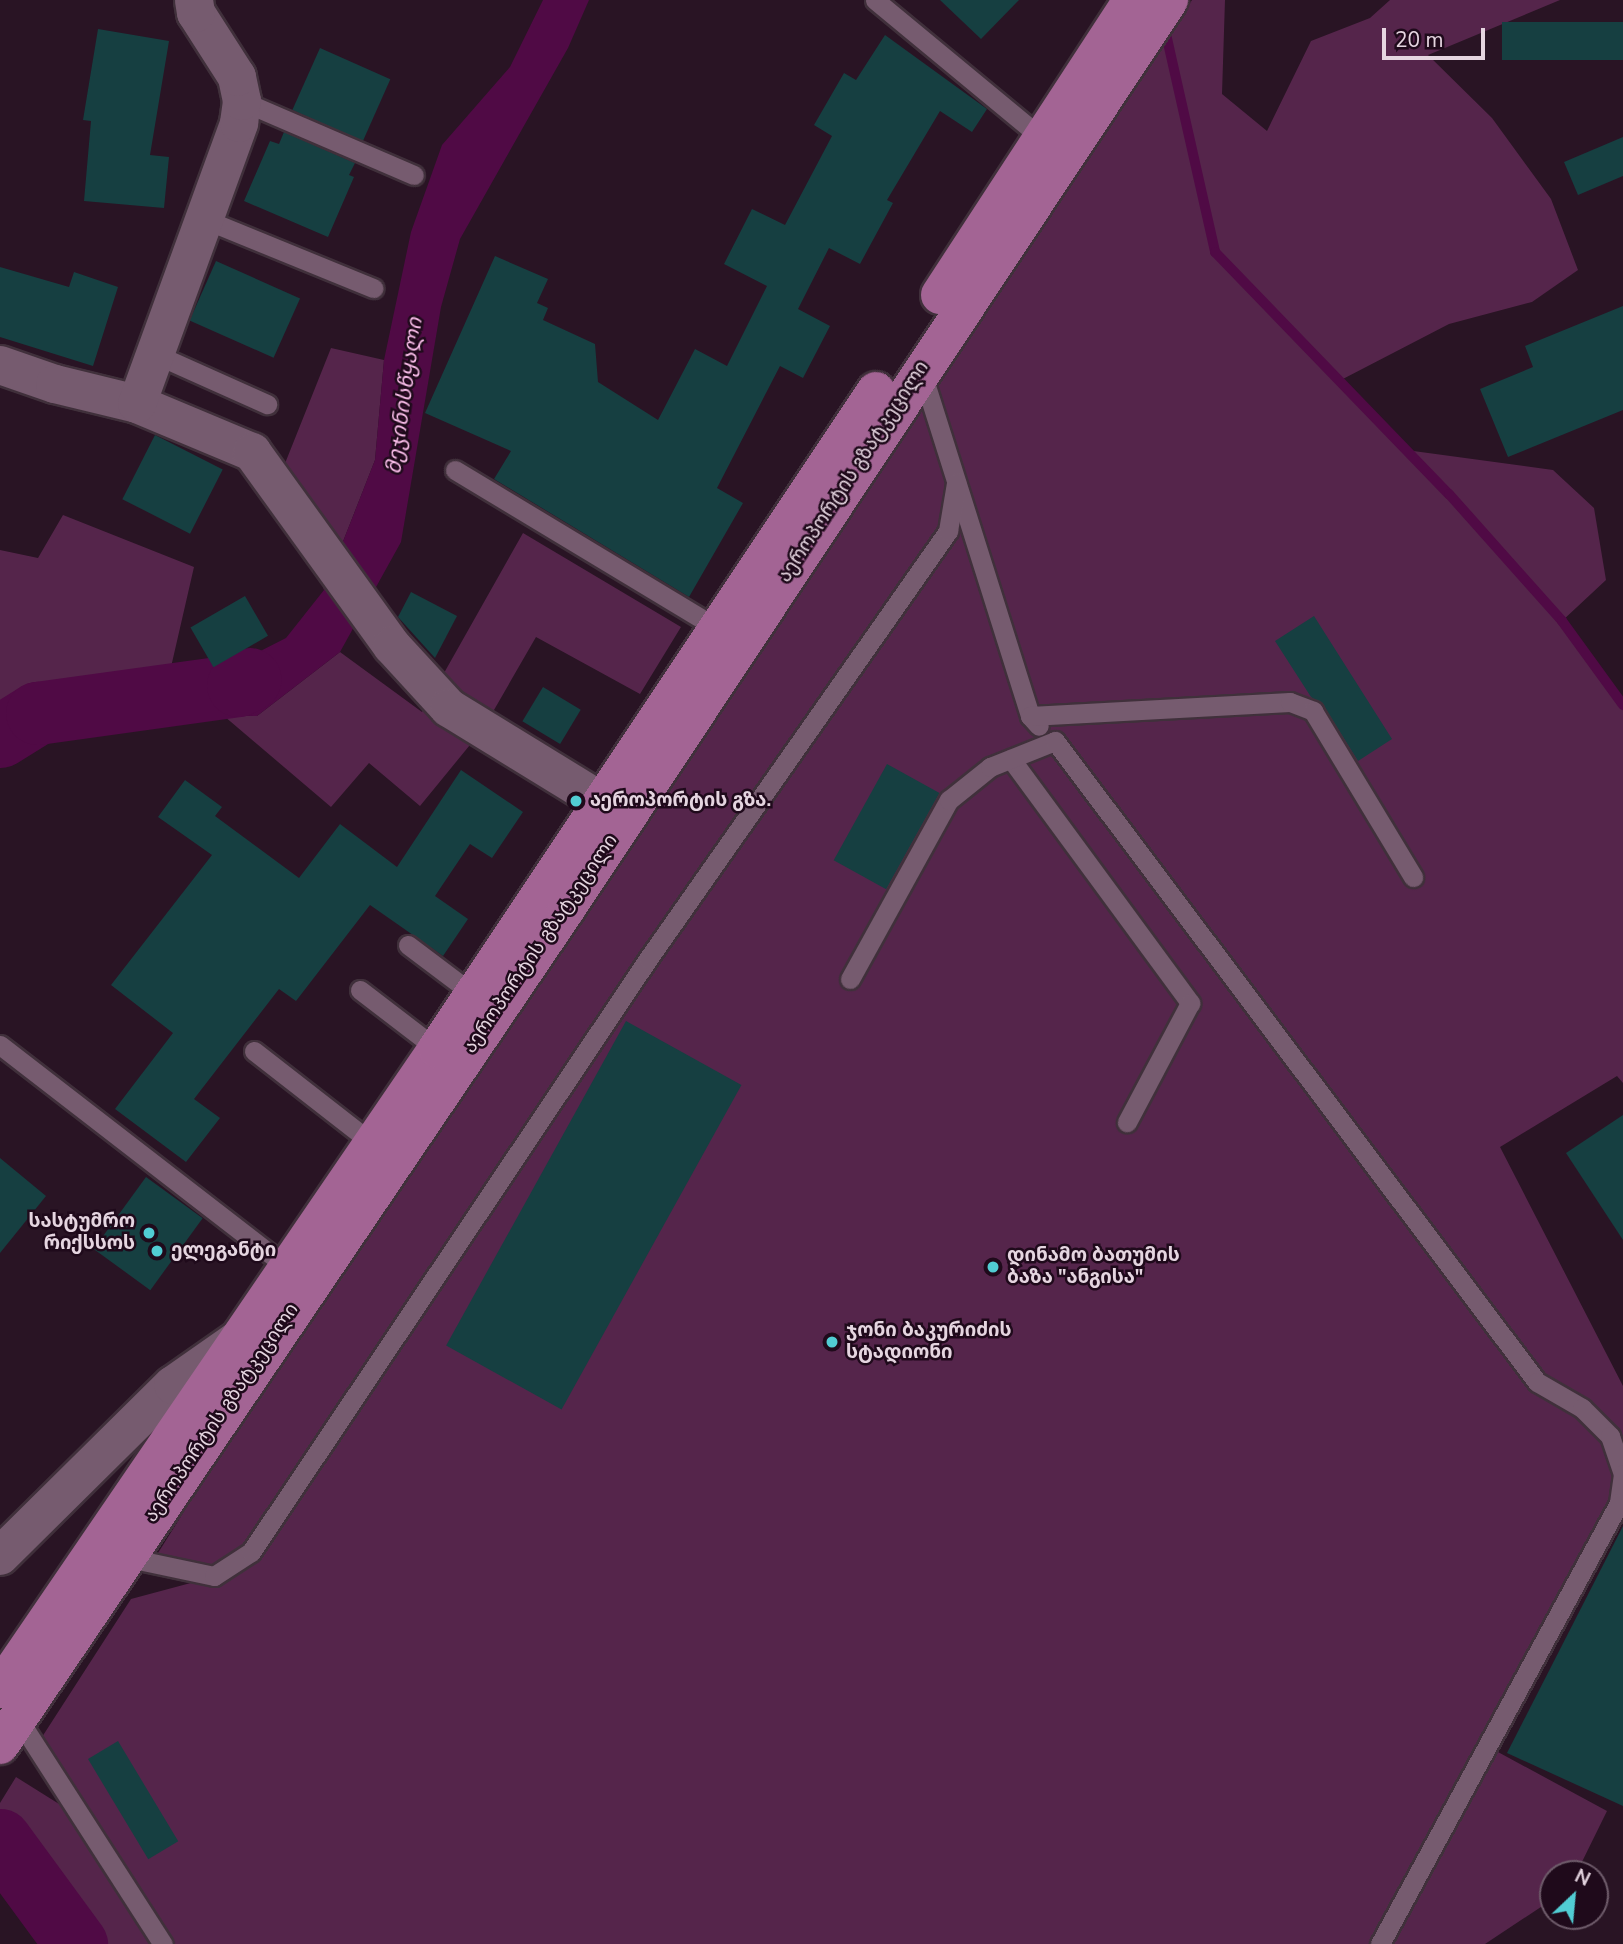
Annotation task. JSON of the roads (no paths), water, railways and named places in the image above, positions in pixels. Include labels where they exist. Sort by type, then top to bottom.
[{"type":"highway","name":"აეროპორტის გზატკეცილი","points":[[6,1717],[124,1557],[566,909],[921,369],[1118,50],[1132,0]]},
{"type":"highway","name":"აეროპორტის გზატკეცილი","points":[[6,1717],[285,1265],[437,1049],[715,626],[1043,139],[1118,50],[1169,0]]},
{"type":"street","points":[[137,404],[239,123],[242,101],[237,77],[196,13],[194,0]]},
{"type":"street","points":[[0,365],[55,384],[137,404],[252,452],[392,646],[449,708],[601,801]]},
{"type":"street","points":[[0,1556],[173,1385],[238,1340]]},
{"type":"lane","points":[[875,0],[1043,139]]},
{"type":"lane","points":[[242,101],[414,175]]},
{"type":"lane","points":[[204,219],[373,288]]},
{"type":"lane","points":[[155,354],[267,404]]},
{"type":"lane","points":[[921,369],[1030,716],[1055,741],[1537,1382],[1582,1408],[1610,1436],[1623,1474],[1619,1503],[1380,1944]]},
{"type":"lane","points":[[455,470],[715,626]]},
{"type":"lane","points":[[124,1557],[215,1576],[251,1552],[648,959],[948,531],[956,483]]},
{"type":"lane","points":[[1030,716],[1290,702],[1313,711],[1413,877]]},
{"type":"lane","points":[[850,979],[949,800],[990,767],[1055,741]]},
{"type":"lane","points":[[1010,758],[1190,1003],[1127,1122]]},
{"type":"lane","points":[[408,945],[473,994]]},
{"type":"lane","points":[[360,990],[437,1049]]},
{"type":"lane","points":[[0,1045],[285,1265]]},
{"type":"lane","points":[[254,1051],[372,1143]]},
{"type":"lane","points":[[6,1717],[163,1944]]},
{"type":"water","points":[[543,0],[589,0],[568,48],[460,239],[441,307],[401,542],[340,652],[257,716],[160,715],[169,676],[221,671],[286,638],[324,590],[375,460],[384,360],[411,232],[442,145],[510,67]]},
{"type":"waterway","points":[[1164,25],[1215,252],[1449,494],[1562,621],[1623,705]]},
{"type":"waterway","name":"მეჯინისწყალი","points":[[0,736],[37,713],[238,685],[250,679]]},
{"type":"waterway","name":"მეჯინისწყალი","points":[[0,1840],[76,1944]]},
{"type":"place","name":"აეროპორტის გზა.","points":[[576,801]]},
{"type":"place","name":"სასტუმრო რიქსსოს","points":[[149,1233]]},
{"type":"place","name":"ელეგანტი","points":[[157,1251]]},
{"type":"place","name":"დინამო ბათუმის ბაზა \"ანგისა\"","points":[[993,1267]]},
{"type":"place","name":"ჯონი ბაკურიძის სტადიონი","points":[[832,1342]]}]
